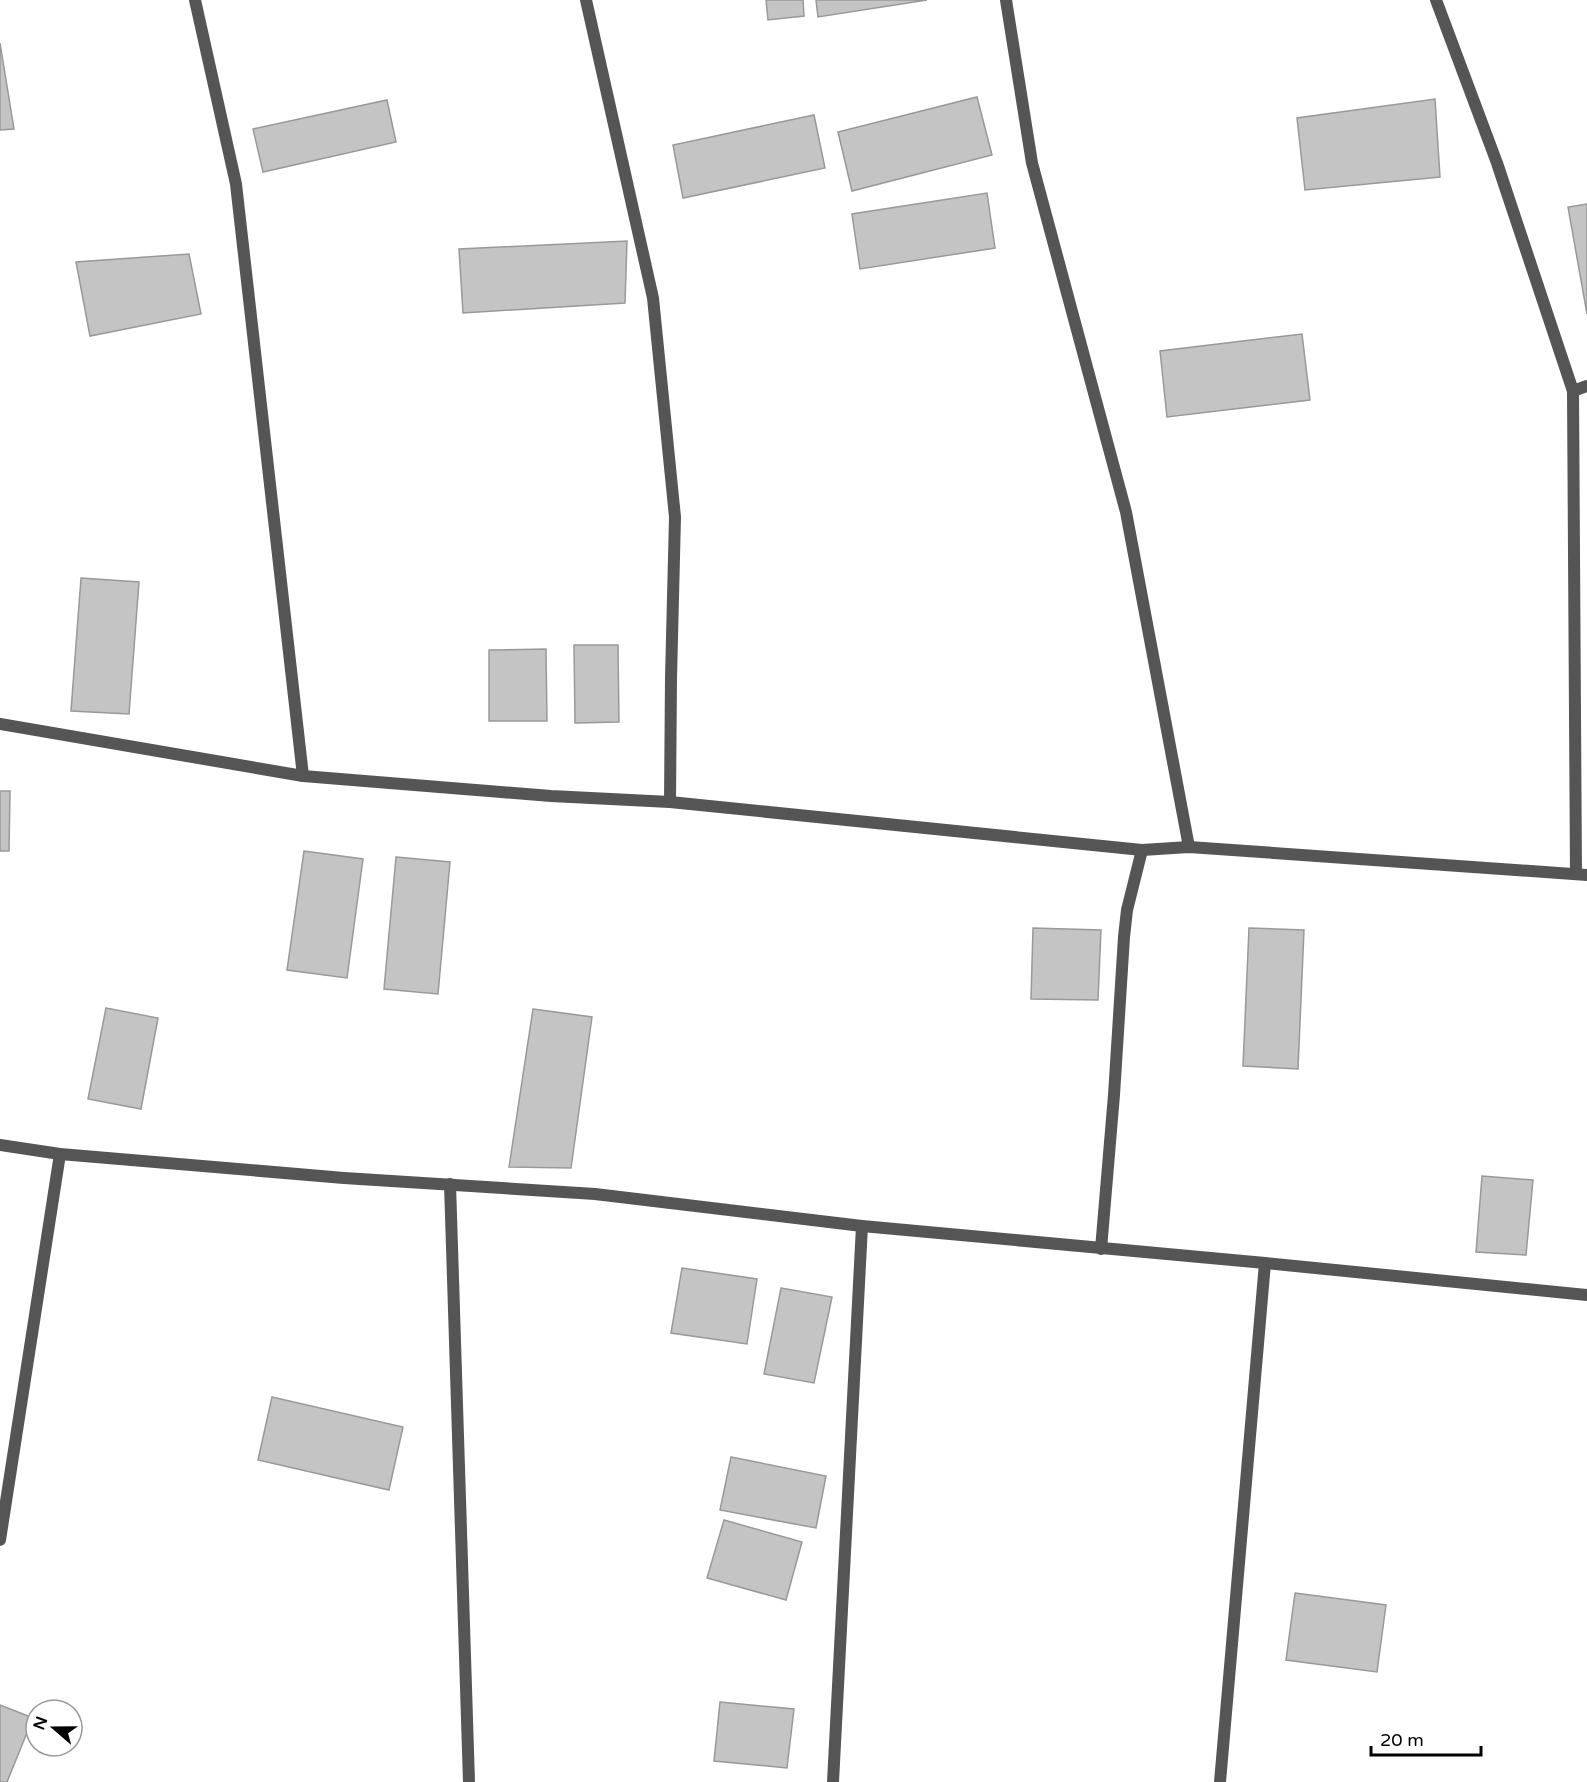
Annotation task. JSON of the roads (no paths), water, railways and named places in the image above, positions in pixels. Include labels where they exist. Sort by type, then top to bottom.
[{"type":"street","points":[[195,0],[236,184],[303,776]]},
{"type":"street","points":[[586,0],[653,298],[675,517],[670,802]]},
{"type":"street","points":[[1006,0],[1032,163],[1126,512],[1189,846]]},
{"type":"street","points":[[0,724],[303,776],[551,796],[670,802],[1142,850],[1189,846],[1581,875],[1573,390],[1497,163],[1436,0]]},
{"type":"street","points":[[1573,390],[1587,386]]},
{"type":"street","points":[[1101,1249],[1124,937],[1127,910],[1142,850]]},
{"type":"street","points":[[0,1145],[60,1154],[344,1178],[595,1194],[862,1226],[1587,1295]]},
{"type":"street","points":[[0,1540],[60,1154]]},
{"type":"street","points":[[450,1184],[469,1782]]},
{"type":"street","points":[[833,1782],[862,1226]]},
{"type":"street","points":[[1220,1782],[1265,1263]]}]
